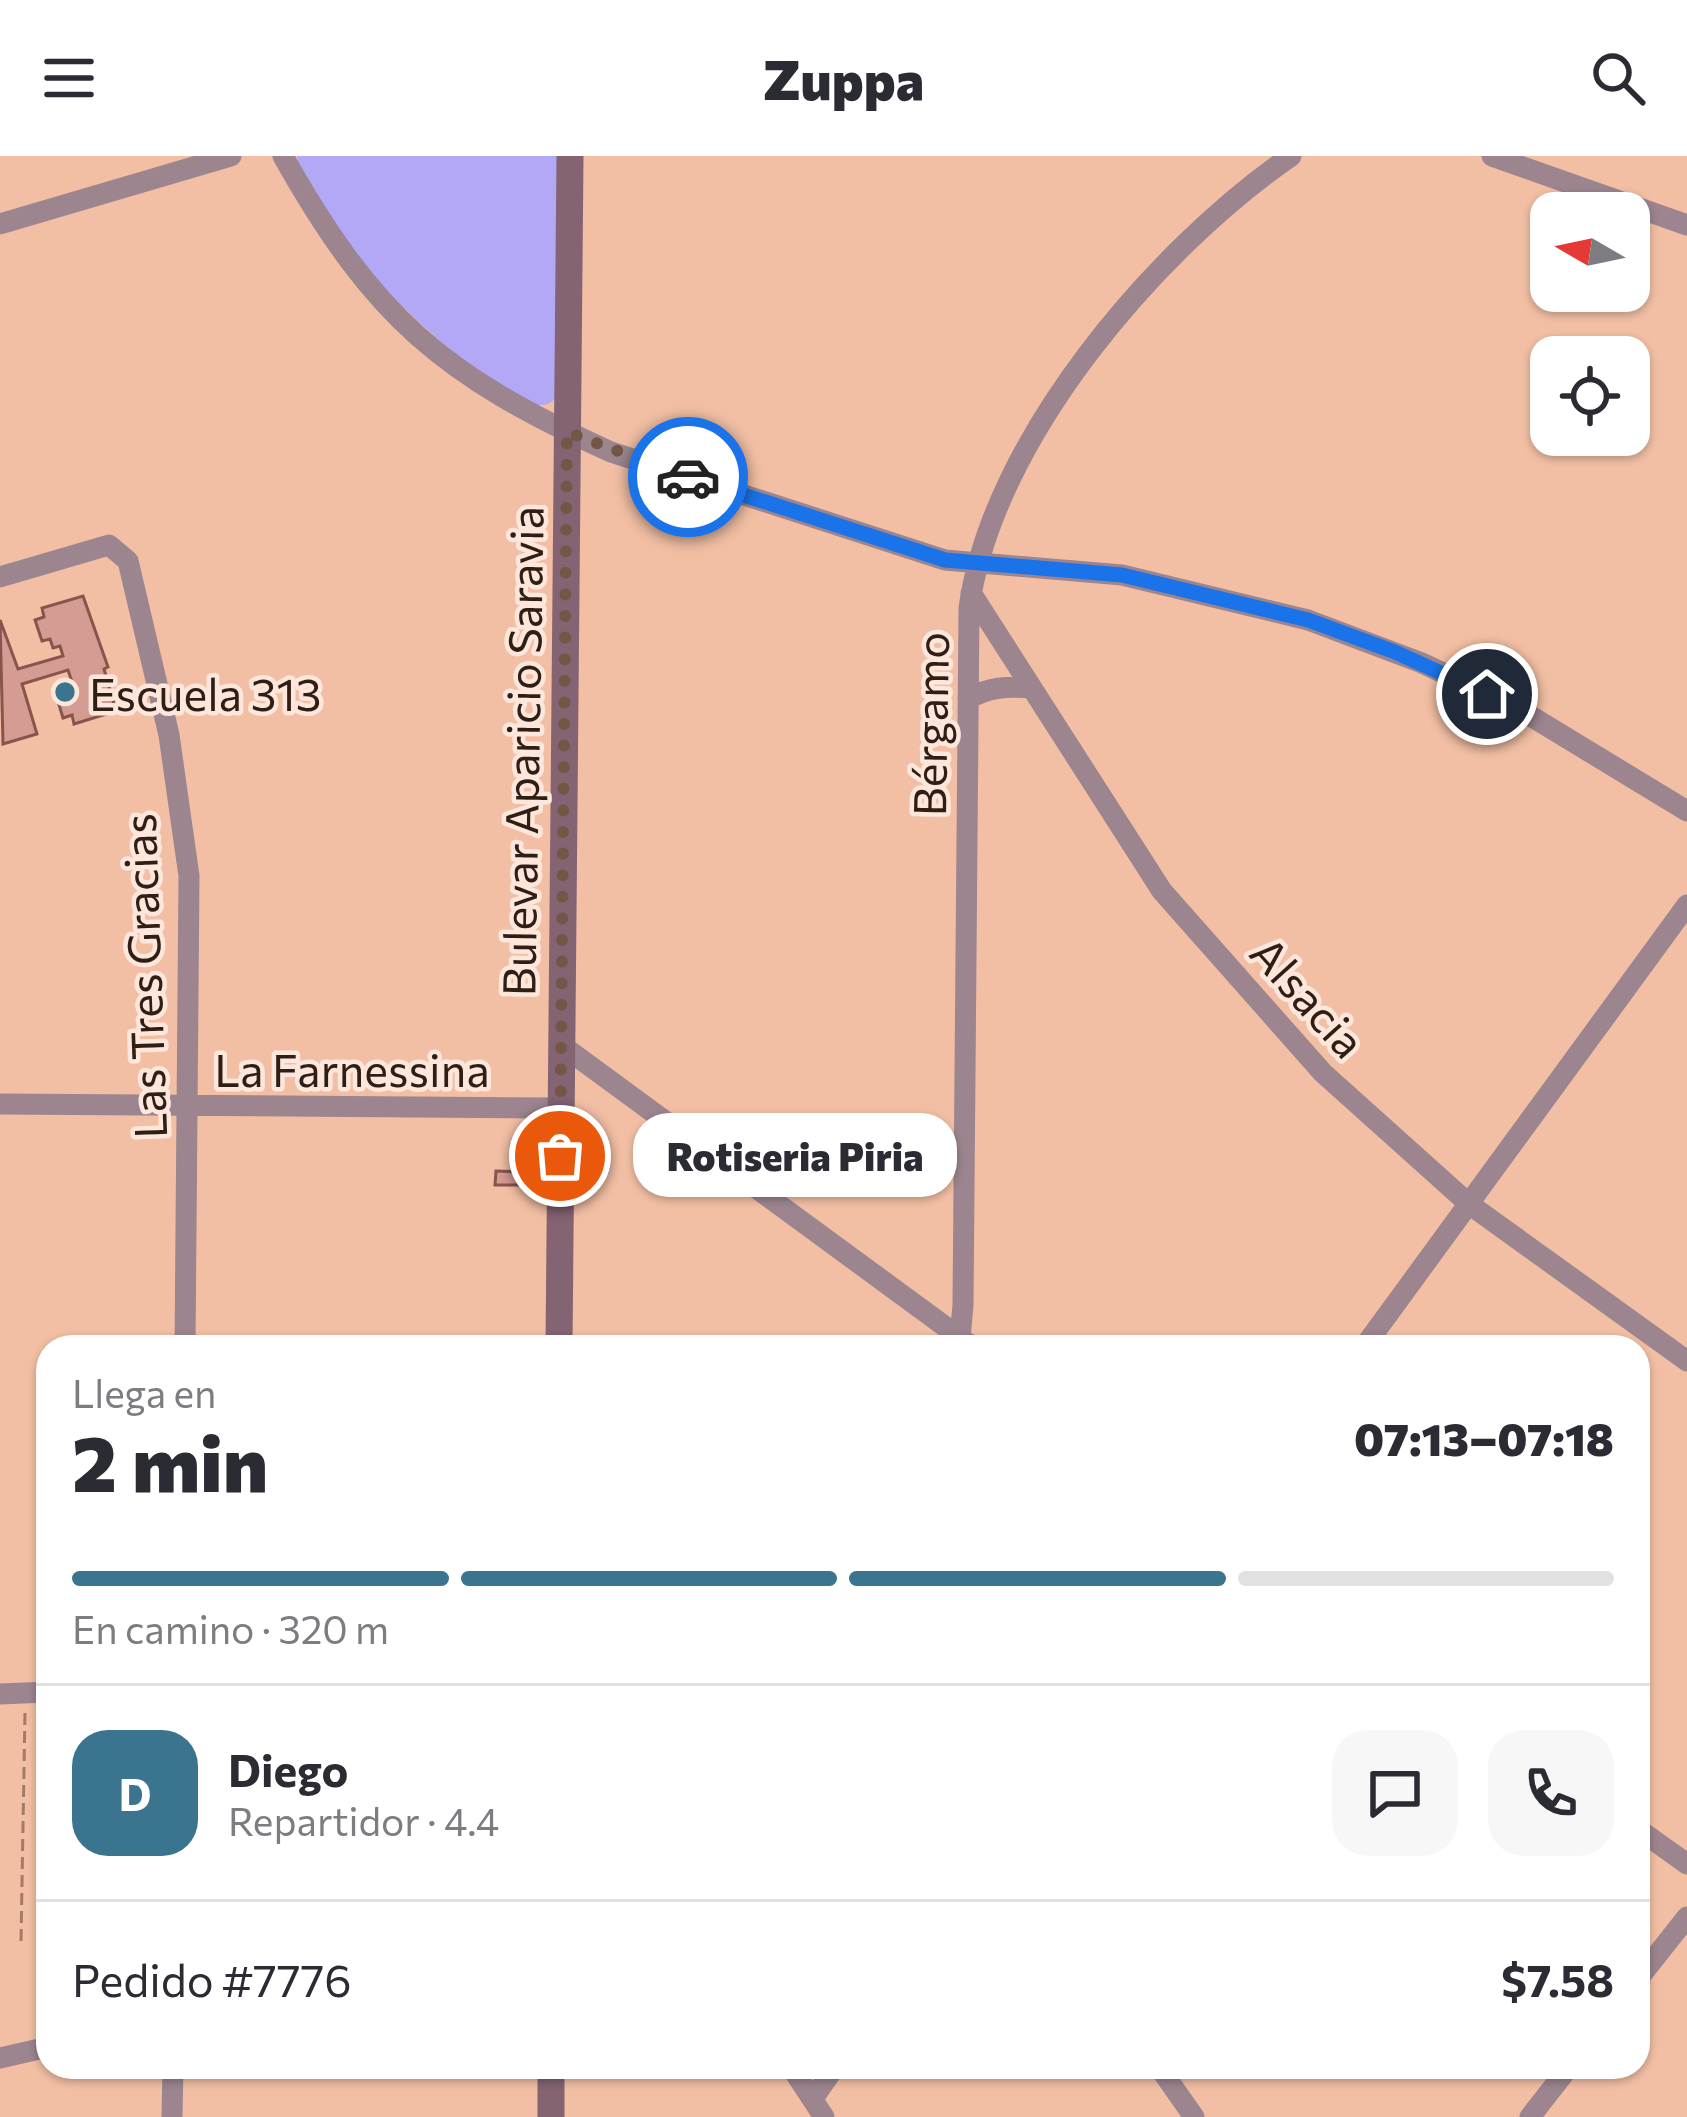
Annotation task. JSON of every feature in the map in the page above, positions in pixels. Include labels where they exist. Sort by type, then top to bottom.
[{"type":"street","points":[[0,224],[232,156]]},
{"type":"street","points":[[283,156],[353,269],[417,339],[500,399],[567,432],[611,452],[975,566],[1122,575],[1308,620],[1422,664],[1519,710],[1687,811]]},
{"type":"street","name":"Bulevar Aparicio Saravia","points":[[559,1335],[570,156]]},
{"type":"street","name":"Bérgamo","points":[[963,1335],[968,699],[975,566],[1028,448],[1116,319],[1197,230],[1291,156]]},
{"type":"street","points":[[1492,156],[1687,225]]},
{"type":"street","name":"Las Tres Gracias","points":[[0,577],[109,545],[128,561],[176,782],[189,876],[184,1335]]},
{"type":"street","name":"Alsacia","points":[[970,593],[1162,890],[1323,1073],[1469,1204],[1687,1361]]},
{"type":"street","points":[[968,699],[1007,686],[1031,688]]},
{"type":"street","points":[[1373,1335],[1687,905]]},
{"type":"street","points":[[560,1045],[951,1335]]},
{"type":"street","name":"La Farnessina","points":[[0,1104],[560,1108]]},
{"type":"street","points":[[0,1694],[36,1692]]},
{"type":"street","points":[[1650,1838],[1687,1864]]},
{"type":"street","points":[[1650,1964],[1687,1917]]},
{"type":"street","points":[[0,2058],[36,2050]]},
{"type":"street","points":[[172,2117],[173,2079]]},
{"type":"street","points":[[551,2079],[551,2117]]},
{"type":"street","points":[[799,2079],[819,2107]]},
{"type":"street","points":[[819,2107],[830,2079]]},
{"type":"street","points":[[1167,2079],[1194,2117]]},
{"type":"street","points":[[1532,2115],[1560,2079]]},
{"type":"path","points":[[21,1941],[36,1708]]},
{"type":"shaded area","points":[[297,156],[562,156],[558,395],[543,405],[526,401],[502,389],[447,347],[360,263],[299,168]]},
{"type":"building","points":[[83,596],[108,667],[104,669],[116,711],[74,724],[72,715],[63,718],[57,698],[66,695],[62,685],[72,682],[68,670],[22,684],[37,734],[3,744],[0,620],[18,669],[63,656],[60,646],[53,648],[50,639],[42,641],[35,620],[44,617],[42,608]]},
{"type":"building","points":[[496,1171],[521,1172],[521,1185],[495,1185]]},
{"type":"way so far","points":[[560,1156],[567,432],[688,477]]},
{"type":"place","name":"Escuela 313","points":[[65,692]]},
{"type":"place","name":"Rotiseria Piria","points":[[560,1156]]},
{"type":"route","points":[[688,477],[945,560],[1122,575],[1308,620],[1395,652],[1487,694]]}]
